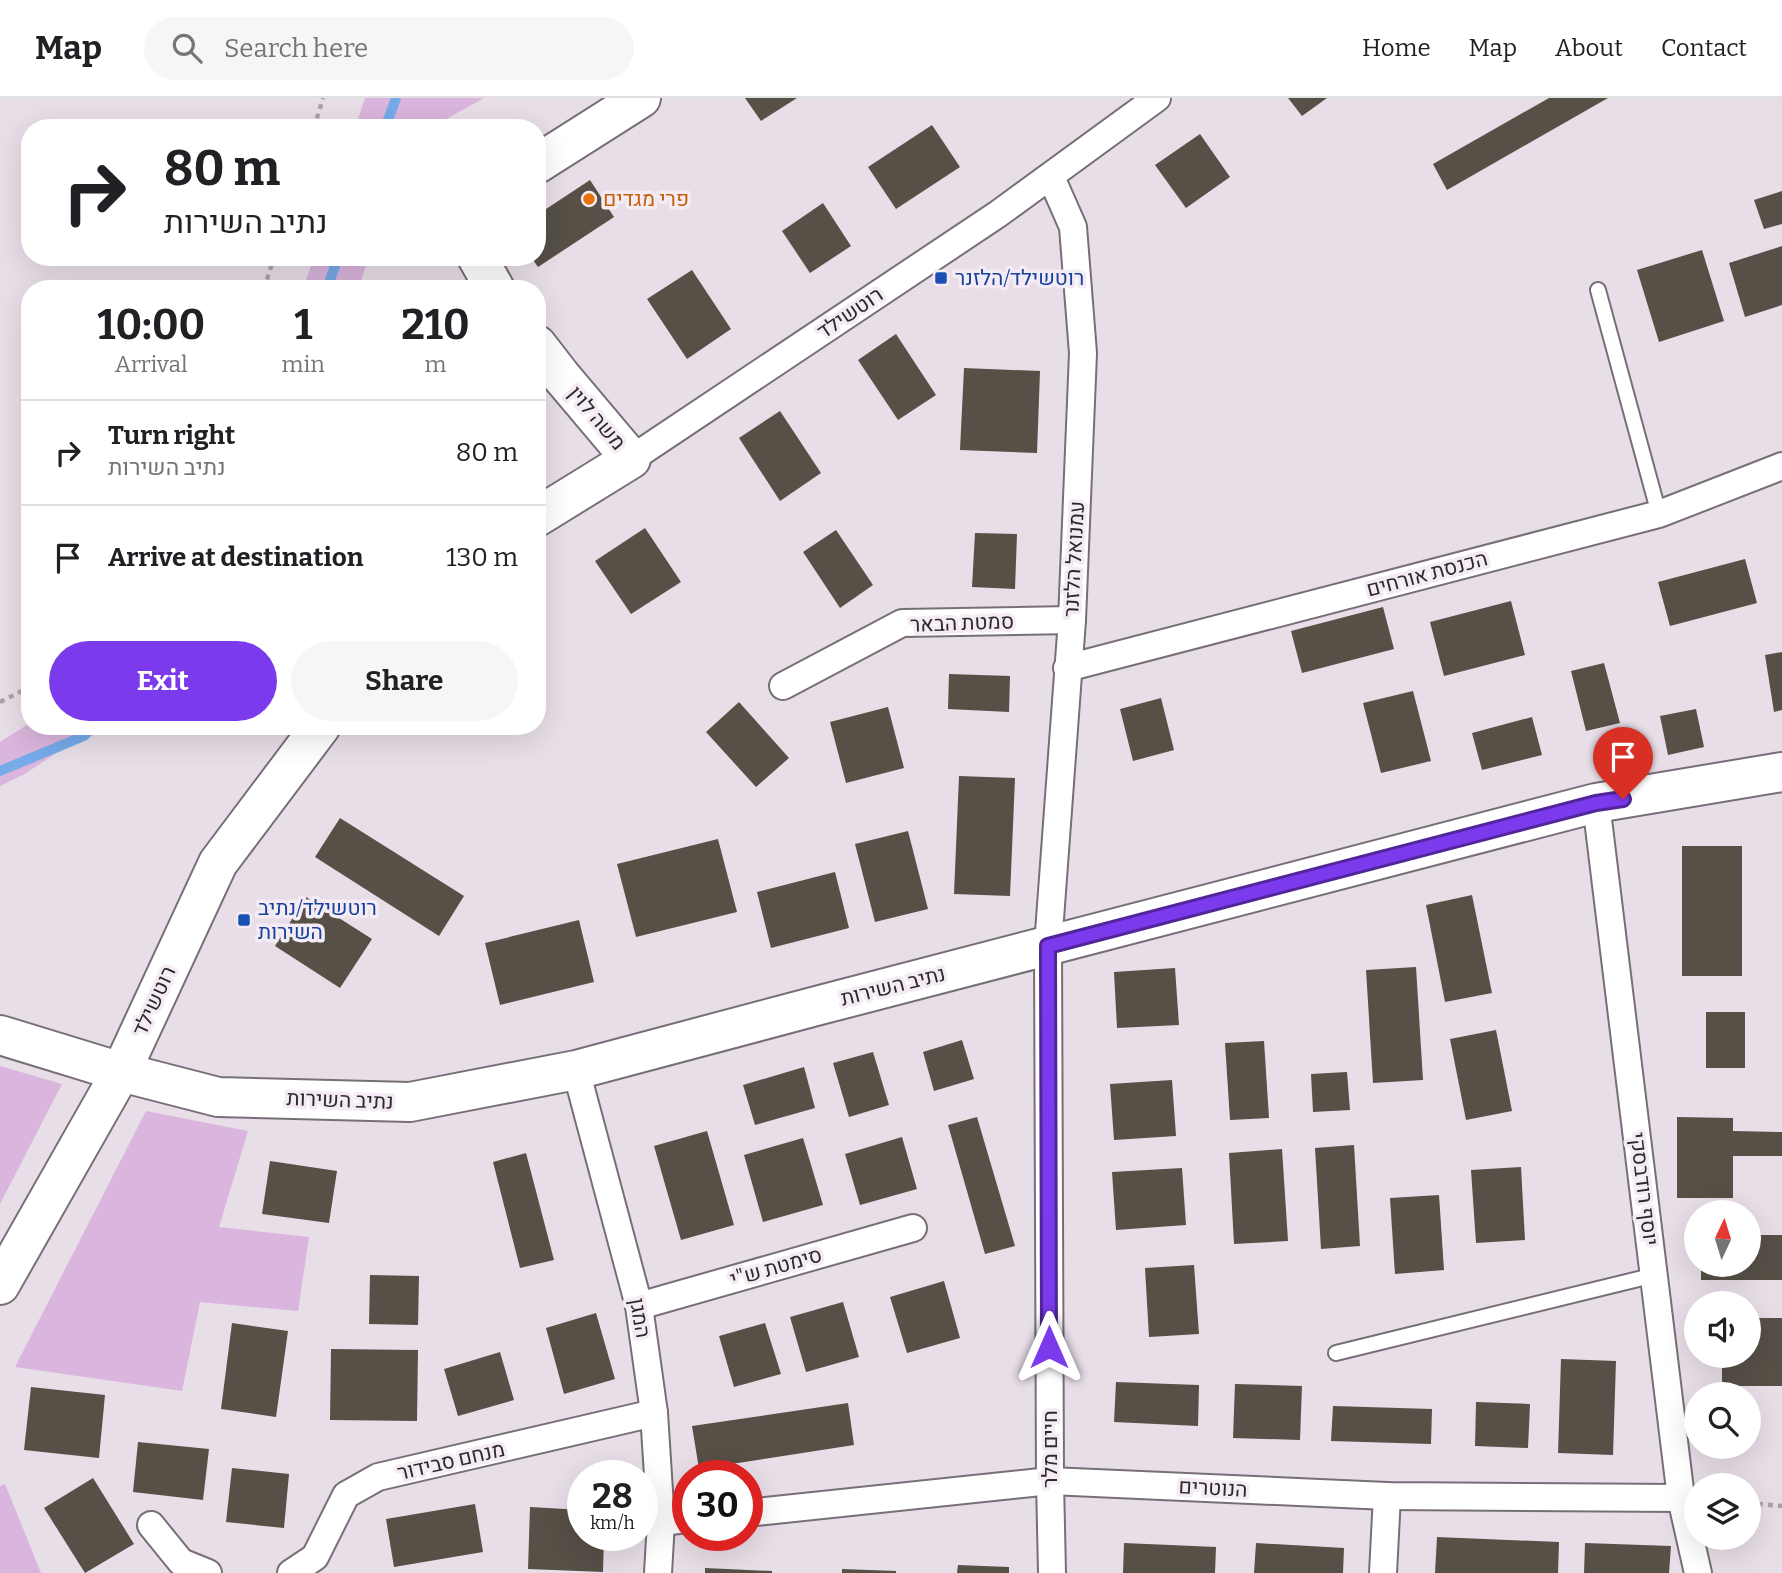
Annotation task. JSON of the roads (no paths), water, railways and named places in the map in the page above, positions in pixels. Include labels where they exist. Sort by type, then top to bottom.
[{"type":"street","points":[[546,158],[641,98]]},
{"type":"street","name":"רוטשילד","points":[[546,511],[631,459],[998,214],[1157,98]]},
{"type":"street","name":"עמנואל הלזנר","points":[[1048,946],[1072,620],[1083,353],[1073,227],[1051,177]]},
{"type":"street","name":"משה לוין","points":[[546,357],[631,459]]},
{"type":"street","name":"הכנסת אורחים","points":[[1067,668],[1660,514],[1782,466]]},
{"type":"street","name":"סמטת הבאר","points":[[783,686],[902,624],[1072,620]]},
{"type":"street","name":"רוטשילד","points":[[0,1285],[121,1072],[218,863],[314,735]]},
{"type":"street","name":"נתיב השירות","points":[[0,1035],[121,1072],[218,1097],[410,1102],[576,1070],[1596,803],[1782,772]]},
{"type":"street","name":"יוסף רודבסקי","points":[[1596,803],[1681,1498],[1698,1573]]},
{"type":"street","name":"חיים מלר","points":[[1048,946],[1052,1573]]},
{"type":"street","name":"המגן","points":[[576,1070],[639,1306],[654,1413],[661,1522],[658,1573]]},
{"type":"street","name":"סימטת ש\"י","points":[[639,1306],[913,1228]]},
{"type":"street","name":"מנחם סבידור","points":[[291,1573],[315,1558],[346,1495],[378,1477],[654,1413]]},
{"type":"street","name":"הנוטרים","points":[[763,1511],[1050,1481],[1387,1496],[1681,1498]]},
{"type":"street","points":[[1383,1573],[1387,1496]]},
{"type":"street","points":[[661,1522],[672,1521]]},
{"type":"street","points":[[151,1525],[181,1562],[208,1573]]},
{"type":"lane","points":[[1598,290],[1660,514]]},
{"type":"lane","points":[[1336,1353],[1655,1275]]},
{"type":"waterway","points":[[388,119],[396,98]]},
{"type":"waterway","points":[[330,280],[335,266]]},
{"type":"waterway","points":[[0,771],[85,735]]},
{"type":"place","name":"פרי מגדים","points":[[589,199]]},
{"type":"place","name":"רוטשילד/הלזנר","points":[[941,278]]},
{"type":"place","name":"רוטשילד/נתיב השירות","points":[[244,920]]}]
